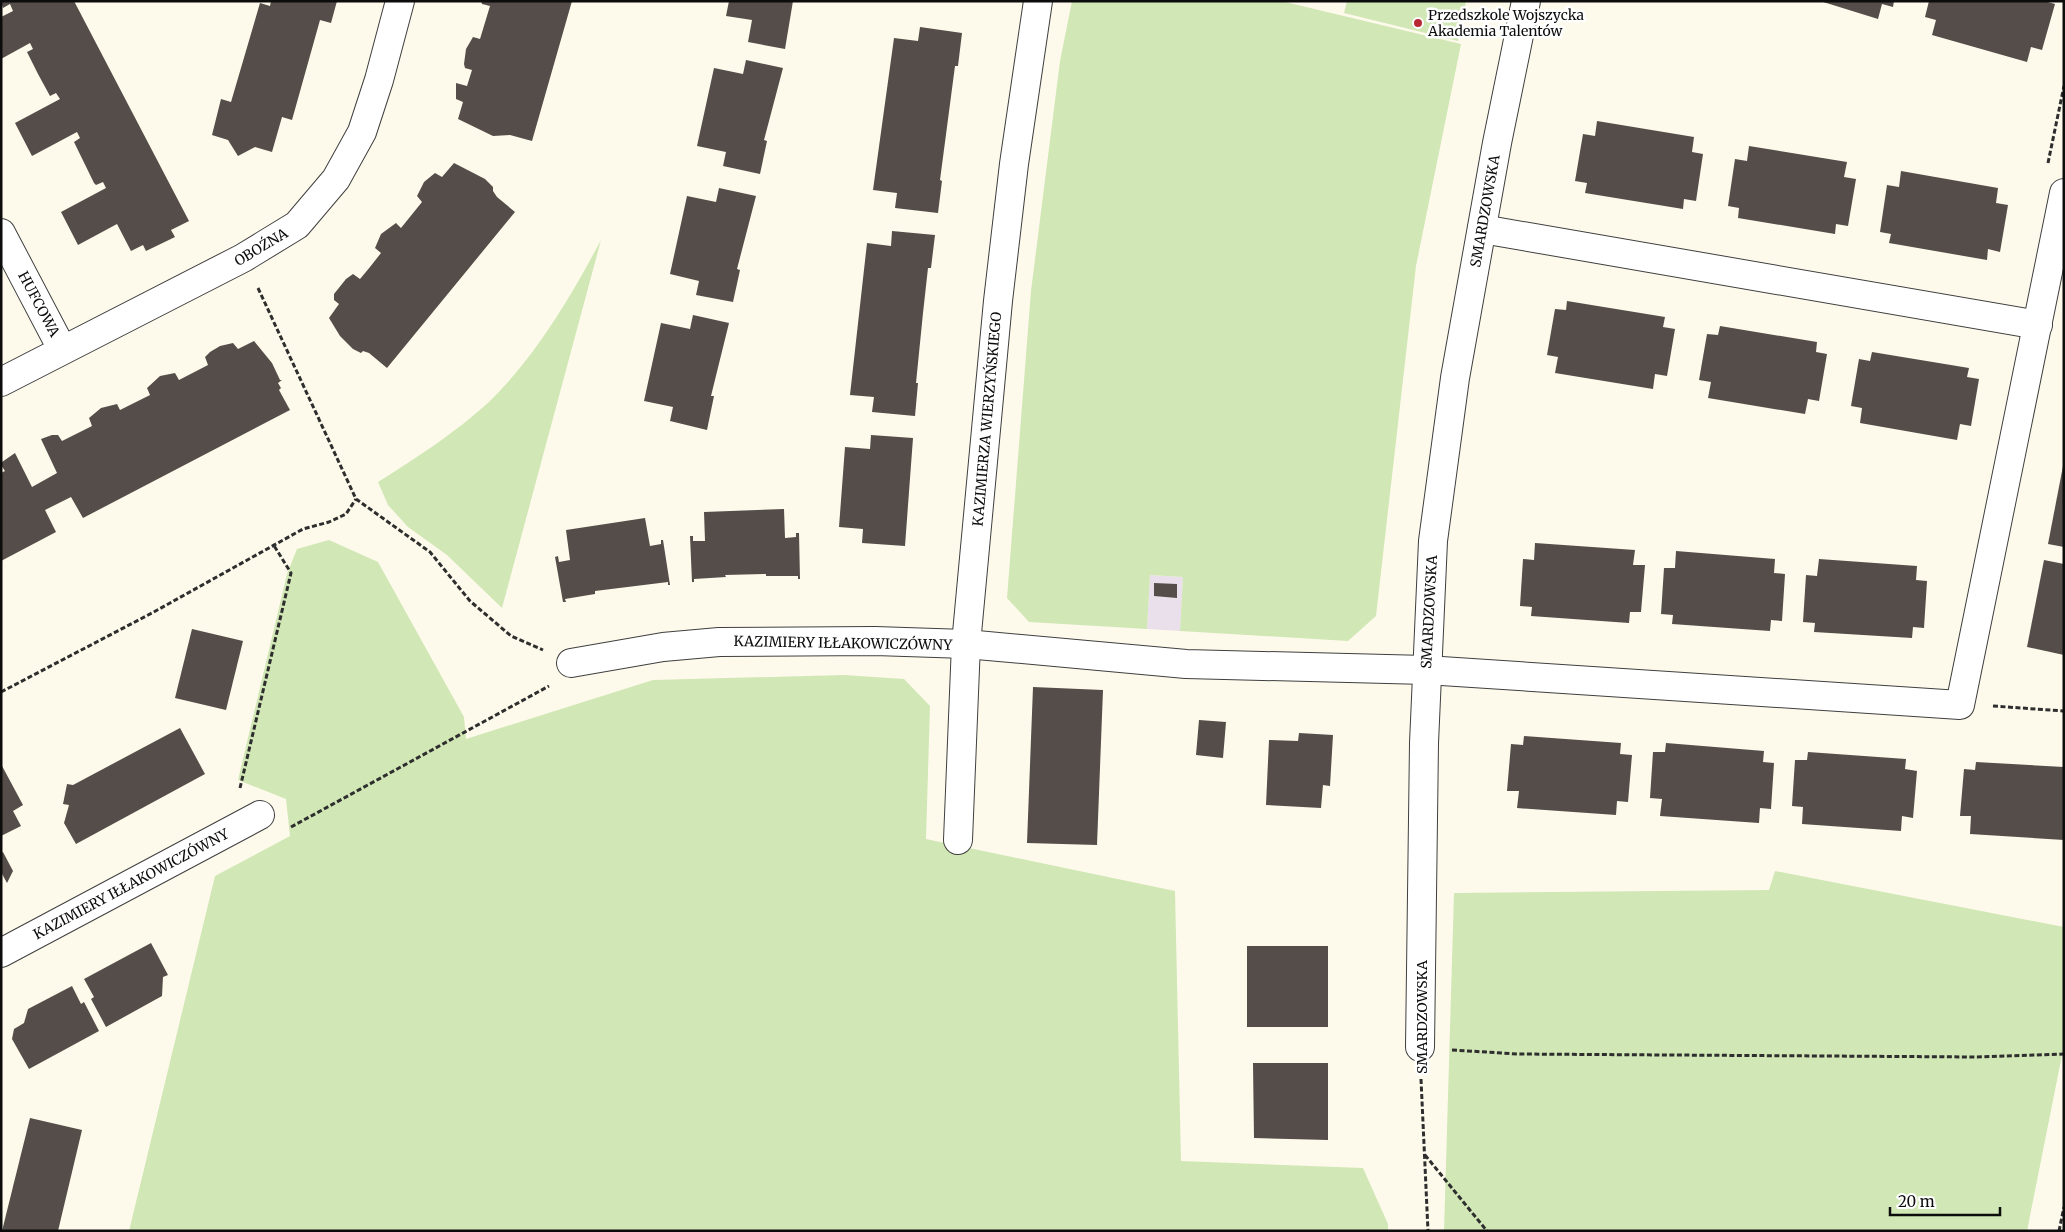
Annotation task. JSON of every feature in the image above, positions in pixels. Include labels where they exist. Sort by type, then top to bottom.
[{"type":"street","name":"OBOŹNA","points":[[1,382],[62,349],[243,258],[297,225],[336,179],[362,132],[379,80],[400,1]]},
{"type":"street","name":"KAZIMIERZA WIERZYŃSKIEGO","points":[[958,840],[966,644],[998,301],[1014,164],[1038,1]]},
{"type":"street","name":"SMARDZOWSKA","points":[[1420,1048],[1426,670],[1432,541],[1455,378],[1526,1]]},
{"type":"street","points":[[1960,705],[2064,193]]},
{"type":"street","points":[[1482,229],[2038,325]]},
{"type":"street","name":"HUFCOWA","points":[[1,233],[62,349]]},
{"type":"street","name":"KAZIMIERY IŁŁAKOWICZÓWNY","points":[[571,663],[663,647],[719,642],[875,641],[966,644],[1186,664],[1426,670],[1960,705]]},
{"type":"street","name":"KAZIMIERY IŁŁAKOWICZÓWNY","points":[[1,953],[260,814]]},
{"type":"path","points":[[243,258],[356,499],[430,552],[470,601],[511,636],[571,663],[552,685],[286,830]]},
{"type":"path","points":[[1,692],[152,613],[273,544],[303,529],[329,522],[346,514],[356,499]]},
{"type":"path","points":[[233,830],[242,778],[291,572],[273,544]]},
{"type":"path","points":[[1960,705],[2064,711]]},
{"type":"path","points":[[1420,1048],[1518,1054],[1977,1057],[2064,1054]]},
{"type":"path","name":"SMARDZOWSKA","points":[[1420,1048],[1428,1231]]},
{"type":"path","points":[[1424,1154],[1487,1231]]},
{"type":"path","points":[[2059,1231],[2064,1207]]},
{"type":"shaded area","points":[[1150,575],[1183,577],[1180,631],[1147,629]]},
{"type":"green space","points":[[1072,1],[1281,1],[1461,44],[1416,266],[1376,616],[1348,641],[1180,631],[1183,577],[1150,575],[1147,629],[1029,622],[1007,598],[1031,291],[1060,61]]},
{"type":"green space","name":"Przedszkole Wojszycka Akademia Talentów","points":[[1347,1],[1466,1],[1458,41],[1344,13]]},
{"type":"green space","points":[[601,240],[502,608],[447,555],[408,527],[388,505],[378,482],[449,435],[489,402],[506,384],[551,326]]},
{"type":"green space","points":[[329,540],[378,562],[464,717],[466,739],[653,680],[844,675],[904,679],[930,706],[926,839],[1175,891],[1181,1161],[1363,1168],[1388,1224],[1388,1231],[129,1231],[215,876],[290,836],[286,799],[238,780],[287,574],[297,549]]},
{"type":"green space","points":[[1775,871],[2064,927],[2064,1045],[2027,1231],[1444,1231],[1454,893],[1769,890]]},
{"type":"building","points":[[1,1],[74,1],[189,221],[171,230],[175,237],[146,251],[143,245],[131,251],[117,224],[78,245],[61,212],[106,188],[103,182],[96,185],[94,183],[74,142],[80,138],[77,132],[32,156],[15,123],[60,99],[56,93],[50,96],[38,74],[27,52],[33,49],[30,43],[1,59],[1,17],[13,11],[10,4],[3,8]]},
{"type":"building","points":[[271,1],[337,1],[331,23],[320,20],[292,120],[282,117],[272,152],[255,147],[238,156],[228,140],[212,135],[221,99],[231,102],[260,3],[270,6]]},
{"type":"building","points":[[481,1],[572,1],[532,141],[510,135],[493,136],[458,119],[463,102],[456,99],[456,83],[467,86],[472,70],[465,68],[466,49],[473,37],[480,39],[490,6],[482,4]]},
{"type":"building","points":[[729,1],[793,1],[785,49],[748,42],[752,20],[726,16]]},
{"type":"building","points":[[1820,1],[1894,1],[1893,7],[1882,4],[1878,19]]},
{"type":"building","points":[[1929,1],[2044,1],[2055,4],[2042,50],[2031,47],[2027,62],[1932,35],[1936,20],[1925,17]]},
{"type":"building","points":[[920,27],[962,33],[958,66],[955,66],[940,180],[942,181],[938,213],[895,208],[897,193],[873,190],[894,38],[918,41]]},
{"type":"building","points":[[746,60],[783,68],[764,140],[767,141],[760,174],[723,166],[726,152],[697,146],[714,68],[743,74]]},
{"type":"building","points":[[1597,121],[1694,137],[1692,152],[1703,154],[1696,201],[1684,199],[1683,209],[1585,193],[1587,183],[1575,181],[1583,134],[1595,136]]},
{"type":"building","points":[[1749,146],[1847,162],[1844,177],[1856,179],[1848,226],[1836,224],[1835,234],[1738,218],[1739,208],[1728,206],[1735,159],[1747,161]]},
{"type":"building","points":[[454,163],[485,179],[493,187],[497,197],[515,212],[387,368],[369,353],[363,351],[361,353],[353,349],[340,336],[329,318],[339,304],[334,300],[334,294],[346,279],[353,274],[360,279],[370,267],[381,253],[375,248],[381,234],[396,223],[401,228],[422,202],[417,196],[424,182],[435,173],[442,177]]},
{"type":"building","points":[[1901,171],[1998,188],[1996,203],[2008,205],[2000,252],[1988,249],[1987,260],[1889,243],[1891,234],[1880,232],[1887,185],[1899,187]]},
{"type":"building","points":[[719,188],[756,196],[737,269],[740,270],[733,302],[696,295],[699,281],[670,274],[687,196],[716,202]]},
{"type":"building","points":[[892,231],[935,235],[931,268],[928,268],[923,313],[916,383],[918,383],[915,416],[872,412],[874,397],[850,395],[867,243],[891,246]]},
{"type":"building","points":[[1567,301],[1665,317],[1663,327],[1675,329],[1667,376],[1655,374],[1653,389],[1555,373],[1558,357],[1547,355],[1555,309],[1566,310]]},
{"type":"building","points":[[693,315],[729,323],[711,396],[714,396],[707,430],[670,421],[673,407],[644,401],[661,323],[690,329]]},
{"type":"building","points":[[1720,326],[1817,342],[1816,352],[1827,354],[1819,401],[1808,399],[1805,414],[1708,398],[1711,382],[1699,380],[1707,334],[1718,335]]},
{"type":"building","points":[[254,341],[272,363],[280,380],[282,380],[278,383],[281,388],[279,390],[290,410],[83,518],[71,497],[45,510],[56,532],[1,561],[1,473],[5,471],[1,465],[2,462],[15,453],[32,487],[57,473],[41,439],[58,435],[62,441],[92,426],[89,418],[101,408],[117,404],[120,410],[150,395],[147,388],[160,376],[175,373],[179,380],[208,365],[205,357],[220,346],[233,343],[238,349]]},
{"type":"building","points":[[1872,352],[1969,368],[1967,377],[1979,379],[1971,426],[1960,424],[1957,440],[1860,423],[1862,408],[1851,406],[1859,359],[1870,361]]},
{"type":"building","points":[[871,435],[913,438],[905,546],[862,543],[863,529],[839,527],[845,447],[870,449]]},
{"type":"building","points":[[2064,466],[2064,547],[2048,544]]},
{"type":"building","points":[[784,509],[785,538],[796,537],[796,533],[799,533],[800,579],[798,579],[798,576],[766,576],[766,574],[725,575],[726,577],[694,579],[694,582],[692,582],[690,536],[693,536],[693,541],[705,541],[704,512]]},
{"type":"building","points":[[645,518],[650,546],[661,544],[661,540],[663,540],[670,585],[668,585],[668,582],[595,591],[595,594],[565,599],[566,602],[563,602],[555,557],[558,556],[559,562],[570,560],[566,530]]},
{"type":"building","points":[[1535,543],[1635,550],[1633,565],[1645,565],[1641,612],[1630,612],[1629,623],[1531,616],[1532,607],[1520,606],[1523,559],[1534,560]]},
{"type":"building","points":[[1676,551],[1775,559],[1774,573],[1785,574],[1782,621],[1771,620],[1770,631],[1672,624],[1673,615],[1661,614],[1664,568],[1675,568]]},
{"type":"building","points":[[1819,559],[1917,566],[1916,580],[1927,581],[1924,628],[1913,627],[1912,638],[1814,632],[1815,623],[1803,622],[1806,575],[1817,576]]},
{"type":"building","points":[[2044,560],[2064,564],[2064,655],[2027,647]]},
{"type":"building","points":[[1154,583],[1177,584],[1177,598],[1154,596]]},
{"type":"building","points":[[192,629],[243,641],[226,710],[175,698]]},
{"type":"building","points":[[1033,687],[1103,690],[1097,845],[1027,843]]},
{"type":"building","points":[[1199,720],[1226,722],[1223,758],[1196,755]]},
{"type":"building","points":[[180,728],[205,774],[76,844],[64,823],[69,805],[63,804],[67,784],[73,785]]},
{"type":"building","points":[[1299,733],[1333,735],[1330,786],[1323,785],[1321,808],[1266,805],[1269,740],[1298,741]]},
{"type":"building","points":[[1524,736],[1621,743],[1620,754],[1632,755],[1628,802],[1617,801],[1616,815],[1517,808],[1519,791],[1507,791],[1511,744],[1523,745]]},
{"type":"building","points":[[1666,743],[1764,751],[1763,762],[1774,763],[1771,809],[1760,808],[1759,823],[1660,816],[1662,799],[1650,798],[1653,752],[1665,752]]},
{"type":"building","points":[[1808,752],[1906,759],[1905,769],[1917,771],[1913,818],[1902,816],[1901,831],[1802,824],[1803,807],[1792,806],[1795,760],[1807,760]]},
{"type":"building","points":[[1976,762],[2064,767],[2064,840],[1970,834],[1971,816],[1960,816],[1964,769],[1975,770]]},
{"type":"building","points":[[1,764],[23,805],[13,811],[21,826],[1,836]]},
{"type":"building","points":[[3,852],[13,871],[7,883],[1,872],[1,853]]},
{"type":"building","points":[[151,943],[168,975],[163,977],[162,996],[106,1027],[91,999],[94,997],[84,979]]},
{"type":"building","points":[[1247,946],[1328,946],[1328,1027],[1247,1027]]},
{"type":"building","points":[[72,986],[81,1004],[84,1002],[99,1031],[29,1069],[12,1039],[14,1029],[24,1023],[28,1009]]},
{"type":"building","points":[[1253,1063],[1328,1063],[1328,1140],[1254,1138]]},
{"type":"building","points":[[30,1118],[82,1130],[58,1231],[2,1231]]},
{"type":"place","name":"Przedszkole Wojszycka Akademia Talentów","points":[[1418,23]]}]
